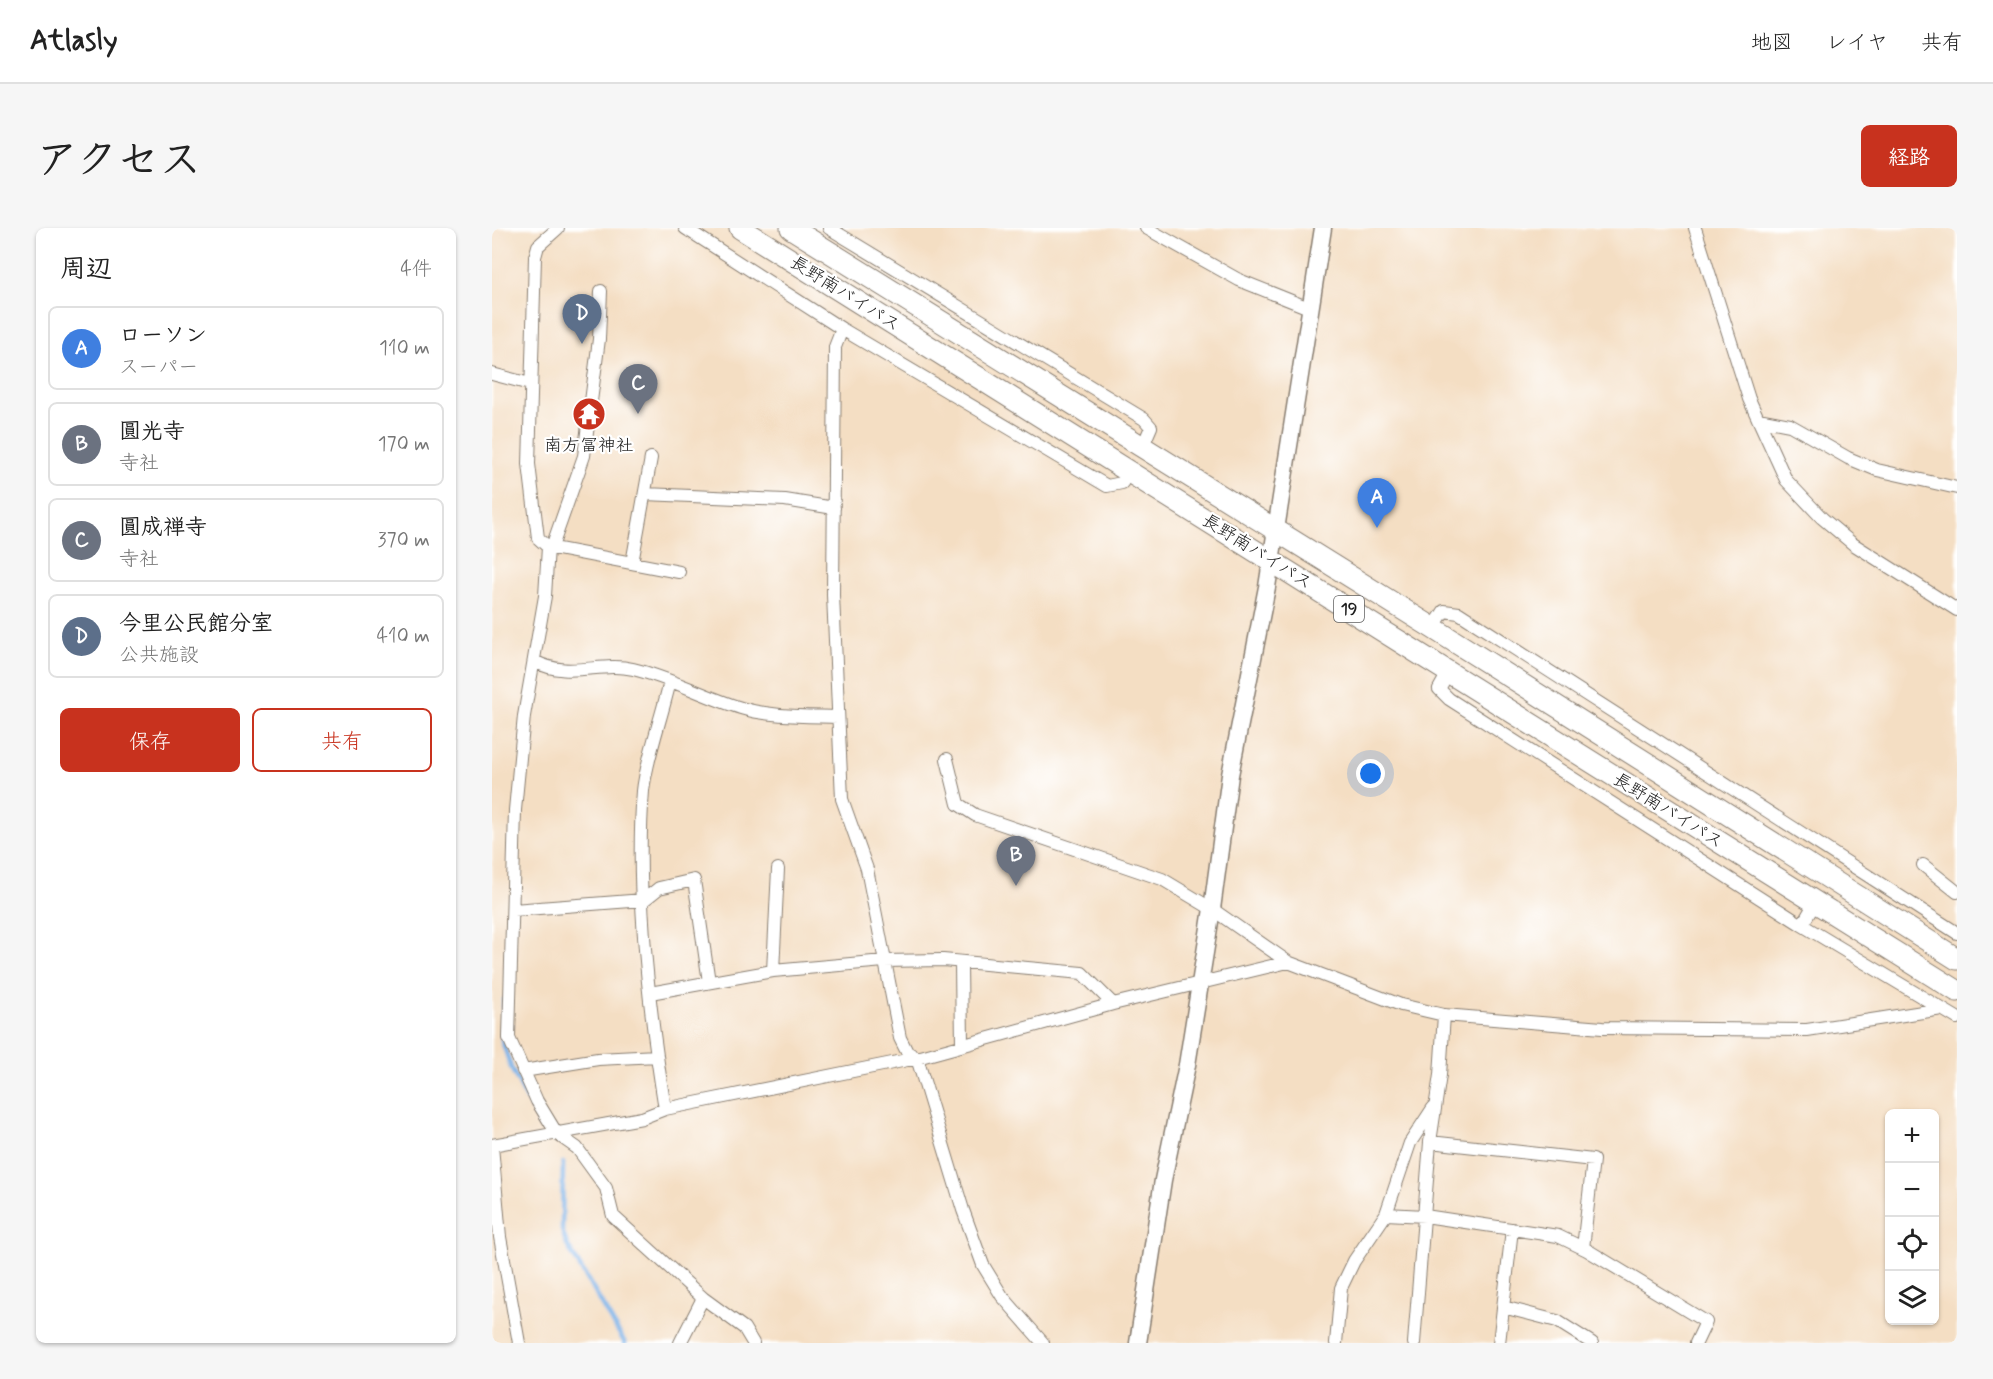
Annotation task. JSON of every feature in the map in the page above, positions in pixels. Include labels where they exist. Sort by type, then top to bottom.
[{"type":"highway","name":"長野南バイパス","points":[[740,228],[1957,991]]},
{"type":"highway","name":"長野南バイパス","points":[[791,228],[1433,628],[1957,959]]},
{"type":"street","points":[[558,228],[538,246],[535,257],[529,464],[538,538],[548,548],[679,572]]},
{"type":"street","points":[[685,228],[842,329],[1107,486],[1122,483],[1129,472]]},
{"type":"street","points":[[829,228],[846,233],[1144,419],[1151,428],[1142,448]]},
{"type":"street","points":[[1146,228],[1239,280],[1309,308]]},
{"type":"street","points":[[1138,1343],[1150,1258],[1187,1065],[1212,909],[1230,775],[1270,561],[1323,228]]},
{"type":"street","points":[[1695,228],[1749,399],[1786,480],[1822,518],[1852,544],[1957,610]]},
{"type":"street","points":[[601,291],[599,339],[584,456],[553,544],[548,548],[545,596],[524,716],[515,810],[509,1038],[557,1134],[577,1148],[606,1188],[613,1216],[703,1298],[744,1328],[753,1343]]},
{"type":"street","points":[[842,329],[835,347],[833,595],[842,799],[867,868],[900,1038],[907,1052],[917,1058],[963,1210],[983,1265],[1002,1296],[1043,1343]]},
{"type":"street","points":[[492,375],[530,384]]},
{"type":"street","points":[[1758,419],[1790,425],[1848,458],[1877,470],[1957,488]]},
{"type":"street","points":[[632,563],[651,458]]},
{"type":"street","points":[[645,494],[785,500],[834,508]]},
{"type":"street","points":[[1433,628],[1444,611],[1459,613],[1957,933]]},
{"type":"street","points":[[534,661],[542,665],[573,670],[631,668],[743,708],[804,716],[837,717]]},
{"type":"street","points":[[1448,672],[1439,689],[1449,699],[1802,925],[1957,1018]]},
{"type":"street","points":[[665,1109],[650,993],[644,900],[644,789],[670,681]]},
{"type":"street","points":[[947,759],[958,804],[975,815],[1162,879],[1212,909],[1288,962],[1401,1005],[1444,1015],[1602,1028],[1774,1030],[1807,1030],[1942,1009]]},
{"type":"street","points":[[1829,878],[1842,858]]},
{"type":"street","points":[[1923,865],[1957,892]]},
{"type":"street","points":[[773,971],[778,869]]},
{"type":"street","points":[[513,910],[644,900],[659,888],[694,880],[710,982]]},
{"type":"street","points":[[1802,925],[1815,903]]},
{"type":"street","points":[[650,993],[773,971],[884,961],[943,960],[1082,973],[1113,1004]]},
{"type":"street","points":[[519,1343],[500,1237],[492,1146],[642,1118],[665,1109],[917,1058],[1113,1004],[1198,986],[1288,962]]},
{"type":"street","points":[[961,963],[962,1045]]},
{"type":"street","points":[[1414,1343],[1430,1142],[1436,1105],[1444,1015]]},
{"type":"street","points":[[524,1071],[598,1059],[657,1056]]},
{"type":"street","points":[[1336,1343],[1341,1288],[1354,1261],[1386,1214],[1410,1143],[1436,1105]]},
{"type":"street","points":[[1430,1142],[1593,1160],[1583,1248]]},
{"type":"street","points":[[1386,1214],[1425,1216],[1558,1236],[1583,1248],[1706,1322],[1696,1343]]},
{"type":"street","points":[[1499,1343],[1512,1229]]},
{"type":"street","points":[[680,1343],[703,1298]]},
{"type":"street","points":[[1503,1307],[1557,1321],[1592,1343]]},
{"type":"waterway","points":[[504,1000],[502,1040],[511,1068],[541,1126]]},
{"type":"waterway","points":[[563,1163],[562,1230],[567,1245],[625,1343]]},
{"type":"place","name":"今里公民館分室","points":[[582,344]]},
{"type":"place","name":"南方冨神社","points":[[589,414]]},
{"type":"place","name":"圓成禅寺","points":[[638,414]]},
{"type":"place","name":"ローソン","points":[[1377,528]]},
{"type":"place","name":"圓光寺","points":[[1016,886]]}]
